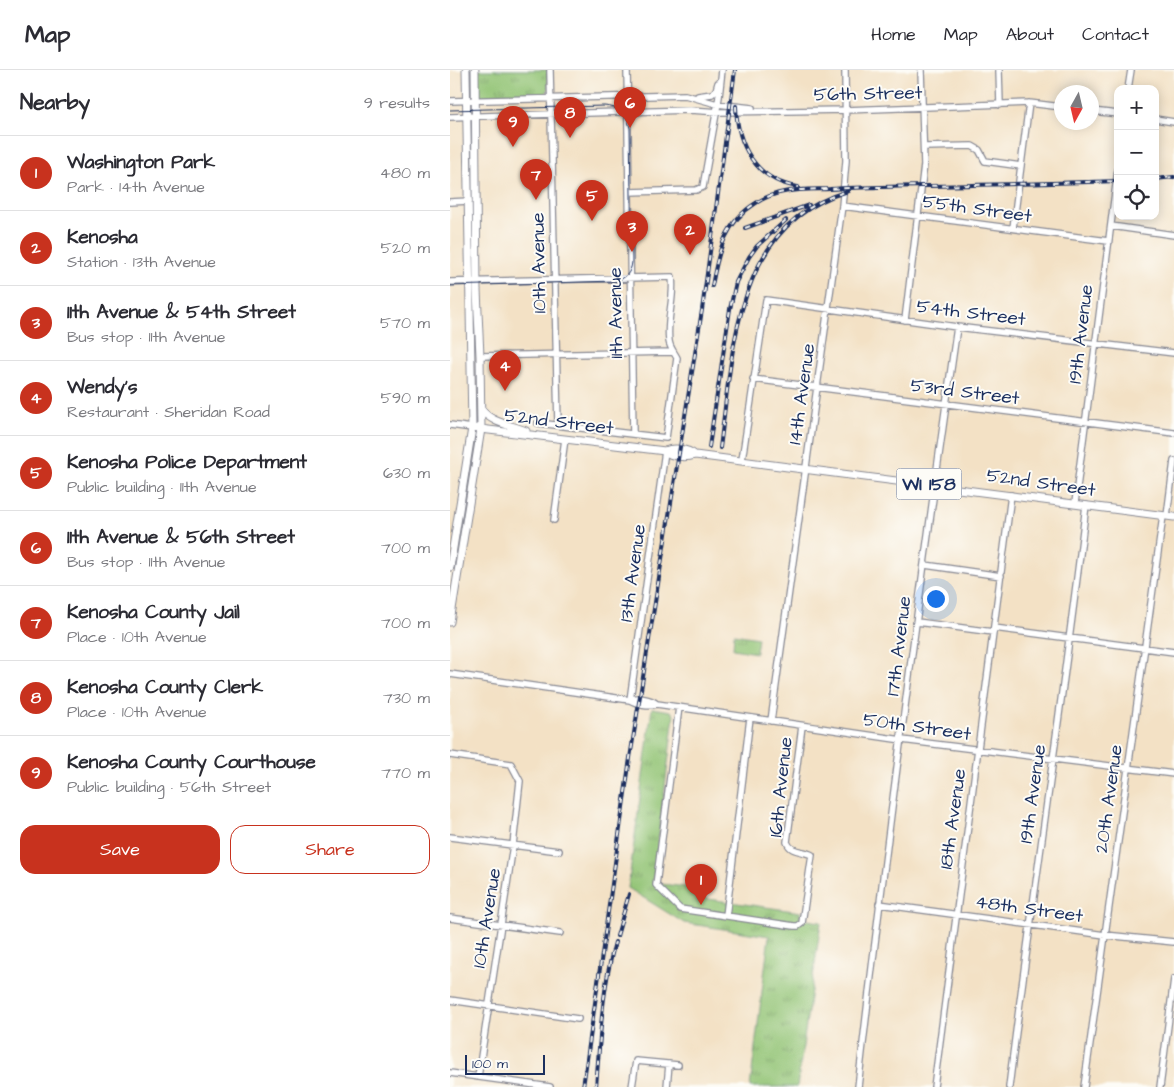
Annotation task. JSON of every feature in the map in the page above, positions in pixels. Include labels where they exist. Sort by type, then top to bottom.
[{"type":"main road","points":[[466,70],[471,101]]},
{"type":"main road","points":[[450,567],[472,428],[474,281],[471,101],[474,70]]},
{"type":"main road","points":[[450,622],[481,429],[480,356],[469,201],[471,117]]},
{"type":"main road","points":[[481,408],[486,416],[492,419],[538,435]]},
{"type":"main road","name":"52nd Street","points":[[472,428],[665,451],[669,455],[689,457],[695,454],[1168,516]]},
{"type":"street","name":"10th Avenue","points":[[550,70],[558,425]]},
{"type":"street","name":"11th Avenue","points":[[627,70],[633,434]]},
{"type":"street","name":"14th Avenue","points":[[771,721],[842,206],[846,160],[845,70]]},
{"type":"street","points":[[905,320],[923,172],[921,70]]},
{"type":"street","points":[[999,70],[1000,105]]},
{"type":"street","points":[[1129,85],[1131,70]]},
{"type":"street","points":[[692,96],[709,96],[713,94],[721,72]]},
{"type":"street","points":[[629,192],[695,190],[702,188],[705,183],[721,84],[721,72]]},
{"type":"street","name":"56th Street","points":[[450,102],[628,96],[692,96],[717,104],[764,111]]},
{"type":"street","name":"56th Street","points":[[450,118],[690,110],[716,112],[846,110],[1029,103],[1054,106]]},
{"type":"street","points":[[1013,228],[1029,103]]},
{"type":"street","points":[[1099,112],[1114,114]]},
{"type":"street","points":[[1159,120],[1174,122]]},
{"type":"street","points":[[924,147],[972,146],[978,150],[985,161],[1021,166]]},
{"type":"street","name":"19th Avenue","points":[[1075,503],[1117,175]]},
{"type":"street","points":[[450,202],[469,201]]},
{"type":"street","name":"55th Street","points":[[842,206],[1108,241]]},
{"type":"street","points":[[1111,226],[1174,235]]},
{"type":"street","points":[[450,282],[672,277],[674,288],[669,340],[672,352],[676,358],[666,438],[538,422]]},
{"type":"street","name":"54th Street","points":[[753,379],[766,300],[957,327],[1174,353]]},
{"type":"street","name":"17th Avenue","points":[[858,1087],[879,904],[934,485],[957,327]]},
{"type":"street","points":[[480,356],[672,352]]},
{"type":"street","points":[[742,460],[753,379]]},
{"type":"street","name":"53rd Street","points":[[753,379],[818,389],[1174,433]]},
{"type":"street","name":"52nd Street","points":[[450,425],[472,428]]},
{"type":"street","points":[[554,520],[565,438]]},
{"type":"street","name":"13th Avenue","points":[[630,700],[665,451]]},
{"type":"street","name":"20th Avenue","points":[[1084,1087],[1145,648],[1168,516],[1174,461]]},
{"type":"street","name":"18th Avenue","points":[[934,1087],[1011,495]]},
{"type":"street","name":"19th Avenue","points":[[1009,1087],[1030,923],[1054,760],[1086,505]]},
{"type":"street","points":[[925,564],[1001,576]]},
{"type":"street","points":[[917,622],[1174,652]]},
{"type":"street","name":"50th Street","points":[[450,674],[630,700],[634,698],[653,701],[657,704],[902,740],[1174,774]]},
{"type":"street","points":[[678,707],[656,885],[680,909],[726,916],[750,718]]},
{"type":"street","name":"16th Avenue","points":[[726,916],[794,926],[802,923],[812,855],[794,850],[789,847],[787,842],[802,726]]},
{"type":"street","name":"10th Avenue","points":[[450,755],[511,764],[520,781],[513,845],[478,1077]]},
{"type":"street","points":[[450,837],[559,851]]},
{"type":"street","name":"48th Street","points":[[879,904],[1174,942]]},
{"type":"street","points":[[450,918],[560,933]]},
{"type":"street","points":[[1160,1087],[1174,979]]},
{"type":"street","points":[[450,1000],[578,1019]]},
{"type":"street","points":[[632,1087],[636,1061],[678,1065]]},
{"type":"street","points":[[667,1087],[669,1064]]},
{"type":"street","points":[[450,1073],[550,1087]]},
{"type":"green space","points":[[477,70],[548,70],[548,91],[544,95],[480,97],[477,93]]},
{"type":"green space","points":[[734,634],[758,638],[756,653],[733,649]]},
{"type":"green space","points":[[652,708],[671,711],[674,715],[653,883],[695,888],[694,897],[801,912],[800,919],[821,922],[797,1087],[750,1087],[769,936],[684,923],[628,888]]},
{"type":"tram line","points":[[450,110],[604,106],[618,109],[622,112],[627,118],[630,128],[632,262],[627,275],[615,281],[450,286]]},
{"type":"railway","points":[[583,1087],[630,758],[702,310],[735,70]]},
{"type":"railway","points":[[736,106],[740,134],[752,159],[760,169],[771,177],[798,187]]},
{"type":"railway","points":[[1159,179],[1174,177]]},
{"type":"railway","points":[[712,286],[720,250],[737,219],[756,203],[783,192],[864,187],[1114,181]]},
{"type":"railway","points":[[720,448],[729,372],[736,333],[746,296],[761,262],[782,232],[810,208],[848,191]]},
{"type":"railway","points":[[745,228],[809,205]]},
{"type":"railway","points":[[709,447],[730,309],[736,282],[757,246],[786,220]]},
{"type":"railway","points":[[617,936],[629,894]]},
{"type":"railway","points":[[596,1087],[604,996],[615,942]]},
{"type":"place","name":"11th Avenue & 56th Street","points":[[630,128]]},
{"type":"place","name":"Kenosha County Clerk","points":[[570,138]]},
{"type":"place","name":"Kenosha County Courthouse","points":[[513,147]]},
{"type":"place","name":"Kenosha County Jail","points":[[536,200]]},
{"type":"place","name":"Kenosha Police Department","points":[[592,221]]},
{"type":"place","name":"11th Avenue & 54th Street","points":[[632,252]]},
{"type":"place","name":"Kenosha","points":[[690,255]]},
{"type":"place","name":"Wendy's","points":[[505,391]]},
{"type":"place","name":"Washington Park","points":[[701,905]]}]
